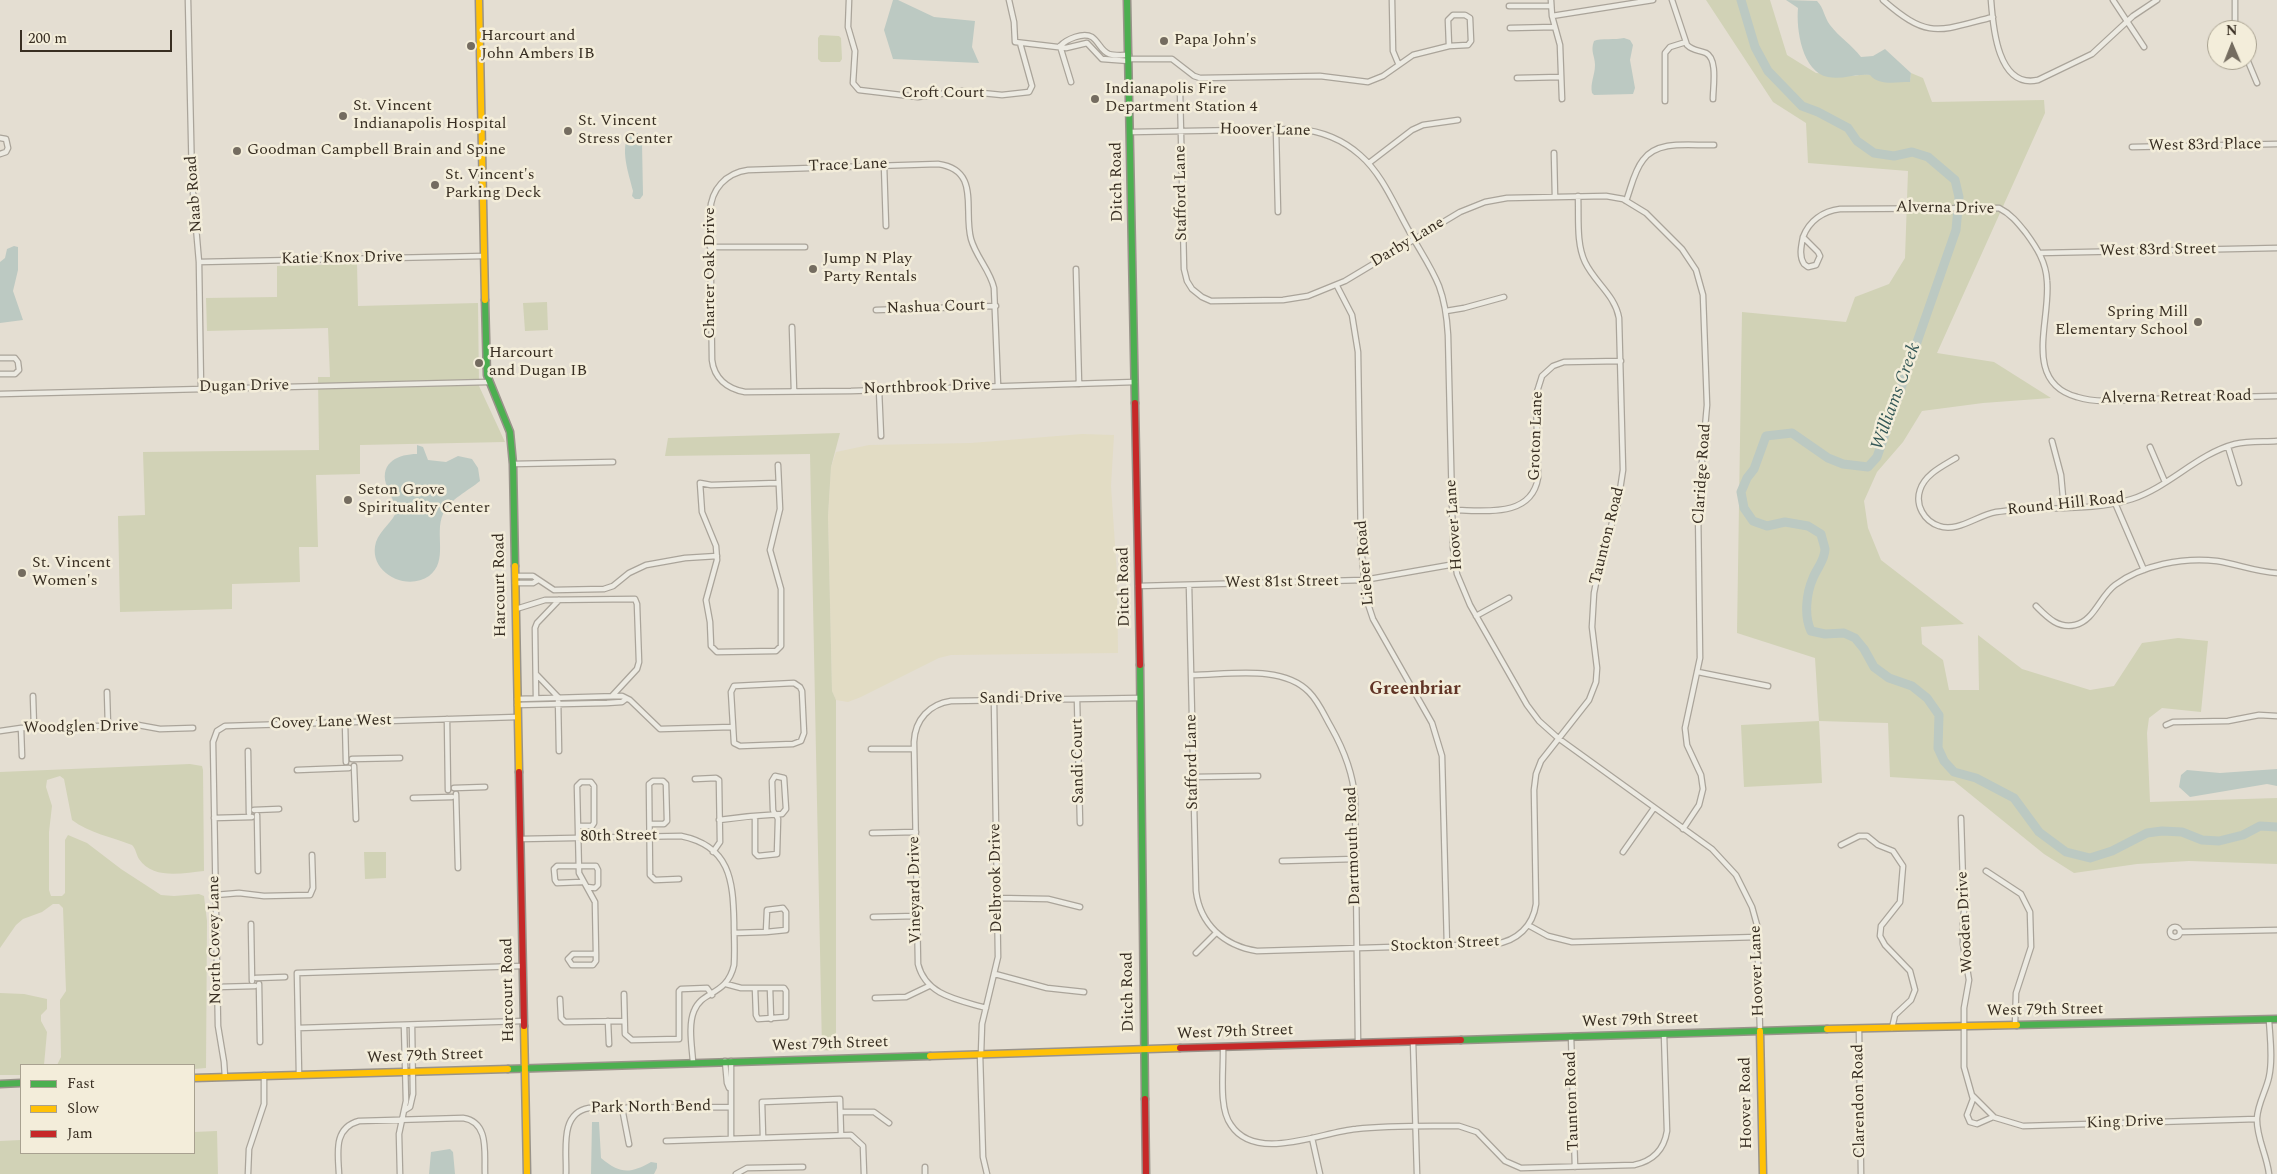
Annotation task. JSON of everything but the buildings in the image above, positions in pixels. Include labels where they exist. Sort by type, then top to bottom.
[{"type":"main road","name":"Harcourt Road","points":[[479,0],[486,363],[488,382],[507,423],[512,441],[513,464],[526,1174]]},
{"type":"main road","name":"Ditch Road","points":[[1127,0],[1131,132],[1146,1174]]},
{"type":"main road","name":"West 79th Street","points":[[195,1078],[1571,1036],[2277,1019]]},
{"type":"main road","name":"Hoover Road","points":[[1760,1031],[1763,1174]]},
{"type":"main road","points":[[0,1084],[20,1083]]},
{"type":"street","name":"Naab Road","points":[[188,0],[192,184],[199,262],[201,388]]},
{"type":"street","name":"Croft Court","points":[[849,0],[848,25],[855,51],[854,87],[859,90],[918,97],[962,91],[1004,95],[1028,92],[1032,90],[1017,42]]},
{"type":"street","points":[[1009,0],[1017,42],[1066,48],[1087,43],[1091,45],[1102,60],[1172,59],[1194,76],[1200,78],[1320,76],[1366,82],[1383,76],[1398,63],[1422,51],[1449,46],[1467,46],[1470,44],[1470,19],[1468,16],[1453,15],[1449,17],[1449,46]]},
{"type":"street","points":[[1392,0],[1393,51],[1398,63]]},
{"type":"street","points":[[1551,0],[1552,16],[1560,41],[1562,99]]},
{"type":"street","points":[[1552,16],[1653,0]]},
{"type":"street","points":[[1672,0],[1686,42],[1691,48],[1706,53],[1712,60],[1713,99]]},
{"type":"street","points":[[1883,0],[1916,24],[1934,30],[1993,17]]},
{"type":"street","points":[[1991,0],[1993,17],[2005,64],[2013,76],[2024,81],[2038,80],[2092,54],[2127,21],[2157,0]]},
{"type":"street","points":[[2113,0],[2144,47]]},
{"type":"street","points":[[2235,0],[2235,20]]},
{"type":"street","points":[[1508,6],[1551,6]]},
{"type":"street","points":[[1510,28],[1555,27]]},
{"type":"street","points":[[1060,46],[1065,41],[1083,35],[1092,37],[1103,51],[1110,55],[1129,59]]},
{"type":"street","points":[[1075,38],[1078,44]]},
{"type":"street","points":[[1665,100],[1665,53],[1670,47],[1686,42]]},
{"type":"street","points":[[1060,46],[1071,82]]},
{"type":"street","points":[[2252,70],[2257,83]]},
{"type":"street","points":[[1517,78],[1561,77]]},
{"type":"street","name":"Stafford Lane","points":[[1180,90],[1184,267],[1187,281],[1196,292]]},
{"type":"street","points":[[1368,163],[1412,130],[1423,125],[1458,120]]},
{"type":"street","points":[[1276,129],[1278,212]]},
{"type":"street","name":"Hoover Lane","points":[[1131,132],[1302,129],[1328,135],[1349,146],[1368,163],[1380,179],[1434,274],[1446,311],[1455,564],[1463,590],[1527,706],[1539,721],[1558,738],[1716,852],[1736,875],[1753,909],[1758,937],[1760,1031]]},
{"type":"street","points":[[0,138],[8,141],[8,149],[0,154]]},
{"type":"street","name":"West 83rd Place","points":[[2132,147],[2277,144]]},
{"type":"street","points":[[1626,200],[1639,166],[1652,151],[1665,146],[1714,145]]},
{"type":"street","points":[[1554,153],[1555,197]]},
{"type":"street","name":"Trace Lane","points":[[737,172],[884,165],[938,164],[947,166],[958,172],[967,188],[971,240],[991,277],[996,306]]},
{"type":"street","points":[[884,165],[886,226]]},
{"type":"street","name":"Charter Oak Drive","points":[[722,382],[715,372],[712,360],[710,212],[712,198],[721,183],[737,172]]},
{"type":"street","name":"Darby Lane","points":[[1196,292],[1206,299],[1218,302],[1283,300],[1313,295],[1337,286],[1460,212],[1485,202],[1507,198],[1578,196],[1606,196],[1626,200]]},
{"type":"street","name":"Taunton Road","points":[[1528,925],[1536,902],[1534,783],[1541,761],[1589,700],[1596,682],[1597,670],[1592,627],[1594,593],[1599,565],[1618,503],[1623,470],[1620,323],[1612,298],[1588,268],[1581,250],[1578,196]]},
{"type":"street","name":"Claridge Road","points":[[1626,200],[1646,213],[1682,249],[1696,270],[1704,300],[1707,410],[1698,507],[1700,646],[1698,672],[1684,728],[1687,745],[1701,775],[1703,789],[1700,803],[1683,829]]},
{"type":"street","name":"Alverna Drive","points":[[1803,238],[1816,219],[1833,210],[1976,206],[1995,207],[2008,213],[2040,254],[2048,284],[2043,351],[2044,363],[2048,374],[2056,386],[2075,397]]},
{"type":"street","points":[[1803,238],[1820,256],[1816,265],[1812,267],[1804,264],[1802,260],[1803,238]]},
{"type":"street","points":[[710,247],[805,246]]},
{"type":"street","name":"West 83rd Street","points":[[2040,254],[2277,248]]},
{"type":"street","name":"Katie Knox Drive","points":[[199,262],[484,256]]},
{"type":"street","points":[[1076,269],[1079,384]]},
{"type":"street","name":"Lieber Road","points":[[1337,286],[1352,315],[1358,352],[1361,546],[1366,598],[1373,619],[1430,720],[1440,749],[1444,775],[1447,946]]},
{"type":"street","points":[[1446,311],[1504,297]]},
{"type":"street","points":[[996,306],[998,386]]},
{"type":"street","name":"Nashua Court","points":[[876,310],[996,306]]},
{"type":"street","points":[[792,327],[794,391]]},
{"type":"street","points":[[0,358],[15,358],[18,362],[19,370],[15,374],[0,374]]},
{"type":"street","name":"Groton Lane","points":[[1452,510],[1506,510],[1525,502],[1535,490],[1538,478],[1536,395],[1542,376],[1553,366],[1564,362],[1621,361]]},
{"type":"street","name":"Dugan Drive","points":[[0,394],[488,382]]},
{"type":"street","name":"Northbrook Drive","points":[[722,382],[735,390],[745,392],[1135,382]]},
{"type":"street","points":[[879,390],[881,436]]},
{"type":"street","name":"Alverna Retreat Road","points":[[2075,397],[2107,401],[2277,396]]},
{"type":"street","points":[[2052,441],[2061,475],[2064,508]]},
{"type":"street","name":"Round Hill Road","points":[[1956,458],[1928,477],[1920,491],[1918,500],[1921,511],[1934,524],[1952,527],[1992,513],[2115,503],[2135,498],[2210,455],[2228,447],[2243,443],[2277,441]]},
{"type":"street","points":[[2150,447],[2165,482]]},
{"type":"street","points":[[2228,447],[2239,483]]},
{"type":"street","points":[[513,464],[613,462]]},
{"type":"street","points":[[778,465],[779,512],[770,550],[781,590],[782,643],[776,651],[718,652],[713,650],[711,644],[706,600],[717,566],[716,546],[702,512],[700,483],[711,485],[778,483]]},
{"type":"street","points":[[2115,503],[2144,570]]},
{"type":"street","points":[[515,580],[533,576],[554,590],[604,589],[613,586],[629,573],[646,565],[685,558],[717,556]]},
{"type":"street","points":[[2036,606],[2058,624],[2069,626],[2079,624],[2090,616],[2110,589],[2126,578],[2144,570],[2163,565],[2210,560],[2277,573]]},
{"type":"street","name":"West 81st Street","points":[[1138,586],[1364,580],[1455,564]]},
{"type":"street","name":"Stafford Lane","points":[[1189,585],[1196,894],[1203,915],[1216,933]]},
{"type":"street","points":[[516,609],[542,601],[632,598],[635,600],[637,603],[639,662],[636,669],[612,696]]},
{"type":"street","points":[[1476,616],[1510,598]]},
{"type":"street","points":[[536,698],[535,628],[559,600]]},
{"type":"street","points":[[1698,672],[1768,686]]},
{"type":"street","points":[[536,674],[558,697],[559,751]]},
{"type":"street","name":"Dartmouth Road","points":[[1191,676],[1272,674],[1290,679],[1309,692],[1319,705],[1342,747],[1350,771],[1355,799],[1358,1043]]},
{"type":"street","points":[[794,683],[802,690],[804,733],[800,742],[793,744],[738,746],[732,741],[732,727],[731,691],[734,686],[794,683]]},
{"type":"street","points":[[107,692],[108,726]]},
{"type":"street","points":[[33,696],[34,728]]},
{"type":"street","points":[[517,702],[536,698],[622,696],[660,729],[732,727]]},
{"type":"street","name":"Sandi Court","points":[[1077,698],[1080,823]]},
{"type":"street","name":"Sandi Drive","points":[[916,730],[926,713],[940,704],[951,701],[1140,698]]},
{"type":"street","points":[[517,702],[558,704],[622,702],[626,699]]},
{"type":"street","name":"Delbrook Drive","points":[[987,1174],[983,1157],[981,1031],[998,957],[994,700]]},
{"type":"street","points":[[2166,725],[2173,722],[2228,721],[2260,715],[2277,716]]},
{"type":"street","name":"Covey Lane West","points":[[214,802],[213,740],[215,733],[225,726],[517,717]]},
{"type":"street","points":[[447,719],[448,794],[454,796]]},
{"type":"street","points":[[345,722],[346,766],[352,767]]},
{"type":"street","name":"Woodglen Drive","points":[[0,731],[22,728],[138,725],[160,729],[193,728]]},
{"type":"street","points":[[22,728],[22,756]]},
{"type":"street","name":"Vineyard Drive","points":[[916,730],[914,749],[918,964],[923,978],[929,986]]},
{"type":"street","points":[[871,749],[914,749]]},
{"type":"street","points":[[248,751],[252,811],[255,816],[258,872]]},
{"type":"street","points":[[346,762],[352,760],[400,758]]},
{"type":"street","points":[[352,760],[356,819]]},
{"type":"street","points":[[297,770],[352,767]]},
{"type":"street","points":[[719,820],[774,812],[782,814],[786,810],[785,780],[780,776],[775,776],[772,780],[774,812],[778,819],[778,851],[775,855],[758,856],[756,854],[755,816]]},
{"type":"street","points":[[1193,777],[1258,776]]},
{"type":"street","points":[[693,1062],[693,1014],[700,1002],[726,984],[734,965],[732,884],[726,868],[713,852],[720,842],[719,780],[716,778],[695,779]]},
{"type":"street","points":[[650,824],[664,824],[667,821],[666,784],[664,781],[653,781],[649,784],[651,876],[655,880],[679,879]]},
{"type":"street","points":[[578,826],[592,826],[594,823],[594,786],[591,782],[581,782],[578,785],[578,826],[578,838],[579,866],[582,882],[595,902],[596,954],[596,962],[593,965],[573,966],[568,961],[569,956],[573,954],[596,954]]},
{"type":"street","points":[[448,790],[454,788],[485,787]]},
{"type":"street","points":[[454,788],[458,868]]},
{"type":"street","points":[[413,798],[454,796]]},
{"type":"street","name":"North Covey Lane","points":[[214,802],[218,1031],[224,1062],[224,1076]]},
{"type":"street","points":[[1623,852],[1654,808]]},
{"type":"street","points":[[252,811],[279,809]]},
{"type":"street","points":[[214,818],[255,816]]},
{"type":"street","name":"Wooden Drive","points":[[1961,818],[1966,899],[1963,918],[1964,944],[1969,980],[1964,1004],[1963,1026]]},
{"type":"street","points":[[872,833],[916,832]]},
{"type":"street","name":"80th Street","points":[[520,839],[650,836],[688,838],[702,843],[713,852]]},
{"type":"street","points":[[1841,845],[1859,836],[1867,836],[1878,845],[1893,850],[1903,866],[1900,902],[1882,925],[1880,936],[1885,946],[1910,971],[1915,990],[1911,1000],[1895,1015],[1892,1028]]},
{"type":"street","points":[[215,895],[239,893],[264,896],[310,895],[313,888],[312,855]]},
{"type":"street","points":[[1282,860],[1355,859]]},
{"type":"street","points":[[582,882],[557,883],[554,879],[554,869],[557,866],[594,866],[598,869],[598,886],[586,887]]},
{"type":"street","points":[[1986,871],[2021,894],[2030,912],[2031,947],[2016,993],[2015,1025]]},
{"type":"street","points":[[998,898],[1048,899],[1080,907]]},
{"type":"street","points":[[734,933],[766,932],[786,930],[784,909],[766,910],[766,932]]},
{"type":"street","points":[[873,917],[917,916]]},
{"type":"street","points":[[251,924],[254,980]]},
{"type":"street","points":[[1528,925],[1548,936],[1572,942],[1758,937]]},
{"type":"street","name":"Stockton Street","points":[[1216,933],[1236,946],[1257,951],[1357,949],[1502,943],[1518,936],[1528,925]]},
{"type":"street","points":[[2180,932],[2277,930]]},
{"type":"street","points":[[1196,953],[1216,933]]},
{"type":"street","points":[[299,1074],[298,973],[522,966]]},
{"type":"street","points":[[995,974],[1047,988],[1084,992]]},
{"type":"street","points":[[254,980],[285,978]]},
{"type":"street","points":[[254,980],[259,980],[257,985],[260,1042]]},
{"type":"street","points":[[726,984],[741,988],[755,988],[783,988],[786,991],[786,1017],[771,1019],[757,1017],[755,988]]},
{"type":"street","points":[[217,987],[257,985]]},
{"type":"street","points":[[875,998],[906,997],[929,986],[946,996],[986,1008]]},
{"type":"street","points":[[624,994],[625,1034],[630,1040],[679,1039],[679,990],[707,988],[712,995]]},
{"type":"street","points":[[770,988],[771,1019]]},
{"type":"street","points":[[560,999],[560,1017],[564,1022],[624,1021]]},
{"type":"street","points":[[2269,1020],[2270,1070],[2258,1107],[2257,1119],[2258,1133],[2266,1156],[2269,1174]]},
{"type":"street","points":[[298,1028],[523,1021]]},
{"type":"street","points":[[608,1021],[609,1044]]},
{"type":"street","points":[[400,1174],[399,1136],[406,1110],[404,1025]]},
{"type":"street","points":[[406,1110],[413,1101],[412,1025]]},
{"type":"street","name":"King Drive","points":[[1963,1026],[1964,1074],[1973,1096],[1982,1107],[1995,1117],[2009,1123],[2023,1126],[2257,1119]]},
{"type":"street","name":"Clarendon Road","points":[[1858,1029],[1861,1174]]},
{"type":"street","points":[[1223,1047],[1224,1105],[1228,1121],[1240,1136],[1258,1143],[1292,1142],[1356,1129],[1459,1126],[1470,1129],[1480,1135],[1505,1161],[1521,1168],[1634,1164],[1647,1161],[1661,1149],[1666,1133],[1664,1034]]},
{"type":"street","name":"Taunton Road","points":[[1571,1036],[1575,1166]]},
{"type":"street","points":[[1413,1041],[1417,1174]]},
{"type":"street","points":[[728,1061],[731,1138]]},
{"type":"street","points":[[248,1174],[249,1149],[264,1104],[264,1075]]},
{"type":"street","points":[[1973,1096],[1973,1102],[1967,1114],[1970,1122],[1977,1124],[1988,1118],[1995,1117]]},
{"type":"street","points":[[764,1137],[762,1102],[840,1100],[841,1135]]},
{"type":"street","name":"Park North Bend","points":[[566,1174],[567,1130],[572,1118],[580,1111],[586,1109],[622,1108],[730,1107]]},
{"type":"street","points":[[622,1108],[629,1144]]},
{"type":"street","points":[[840,1112],[874,1112],[889,1123]]},
{"type":"street","points":[[339,1174],[338,1141],[346,1127],[359,1122],[462,1118],[477,1125],[484,1137],[485,1174]]},
{"type":"street","points":[[666,1141],[855,1136],[862,1144],[864,1174]]},
{"type":"street","points":[[1312,1138],[1320,1174]]},
{"type":"street","points":[[736,1174],[747,1168],[803,1167]]},
{"type":"street","points":[[925,1167],[925,1174]]},
{"type":"shaded area","points":[[893,0],[898,0],[934,17],[975,21],[972,47],[979,63],[893,59],[884,30]]},
{"type":"shaded area","points":[[1786,0],[1817,1],[1830,25],[1861,57],[1873,56],[1885,49],[1911,73],[1910,82],[1883,82],[1870,75],[1833,78],[1819,73],[1812,67],[1802,48],[1798,27],[1798,8]]},
{"type":"shaded area","points":[[1624,38],[1630,40],[1633,45],[1630,60],[1635,88],[1633,94],[1594,95],[1592,93],[1592,82],[1595,65],[1594,41]]},
{"type":"shaded area","points":[[630,133],[637,133],[641,136],[643,195],[640,199],[635,199],[632,196],[633,191],[626,161],[625,146]]},
{"type":"shaded area","points":[[14,246],[18,247],[18,270],[13,291],[23,320],[0,323],[0,262],[5,258],[7,249]]},
{"type":"shaded area","points":[[1082,434],[1114,435],[1111,486],[1117,574],[1118,653],[951,655],[939,658],[861,697],[848,702],[836,700],[832,691],[828,516],[831,467],[836,452],[869,445],[971,443]]},
{"type":"shaded area","points":[[417,445],[423,447],[428,460],[446,462],[458,456],[472,459],[478,468],[480,481],[450,504],[443,514],[440,530],[440,555],[435,570],[429,576],[410,582],[391,576],[383,570],[377,562],[375,553],[376,542],[380,534],[397,510],[386,484],[386,470],[392,461],[410,454],[417,454]]},
{"type":"shaded area","points":[[2277,769],[2277,786],[2267,784],[2190,797],[2179,787],[2181,775],[2187,770],[2220,773]]},
{"type":"shaded area","points":[[592,1122],[599,1122],[601,1158],[614,1167],[625,1170],[637,1169],[651,1162],[657,1163],[654,1174],[591,1174]]},
{"type":"shaded area","points":[[450,1149],[453,1152],[455,1174],[429,1174],[431,1152]]},
{"type":"green space","points":[[1706,0],[1770,0],[1787,55],[1816,73],[1855,76],[1863,74],[1910,81],[1911,73],[1923,78],[1932,102],[2044,100],[2045,113],[1937,353],[1994,362],[2051,398],[1983,403],[1922,411],[1903,442],[1877,472],[1864,501],[1868,528],[1881,560],[1964,624],[1921,627],[1922,644],[1943,660],[1949,690],[1979,690],[1978,635],[2022,669],[2090,690],[2114,686],[2142,643],[2178,638],[2208,641],[2201,712],[2162,708],[2149,718],[2147,733],[2150,802],[2277,798],[2277,864],[2189,861],[2137,864],[2074,873],[2044,854],[1954,781],[1890,777],[1888,723],[1819,721],[1815,658],[1737,633],[1742,312],[1846,322],[1855,297],[1889,284],[1905,258],[1908,171],[1808,163],[1806,123],[1773,102]]},
{"type":"green space","points":[[820,35],[839,36],[841,38],[842,59],[840,62],[821,62],[818,59],[818,38]]},
{"type":"green space","points":[[357,264],[358,306],[478,303],[479,386],[505,442],[360,445],[360,474],[316,475],[318,547],[299,547],[300,582],[232,584],[232,609],[120,612],[118,516],[145,515],[143,452],[319,450],[318,377],[330,377],[328,328],[207,331],[206,298],[277,297],[277,266]]},
{"type":"green space","points":[[547,302],[548,330],[525,331],[523,303]]},
{"type":"green space","points":[[840,433],[831,467],[828,516],[832,691],[836,700],[836,1051],[822,1050],[810,454],[665,456],[668,438]]},
{"type":"green space","points":[[1819,721],[1822,783],[1744,787],[1741,725]]},
{"type":"green space","points":[[190,764],[202,766],[204,871],[169,874],[152,870],[139,859],[132,845],[93,832],[72,820],[64,779],[60,776],[47,780],[46,787],[52,806],[49,832],[49,890],[51,896],[62,896],[65,893],[65,840],[68,835],[87,843],[121,869],[161,895],[199,894],[204,896],[207,921],[206,1068],[195,1069],[195,1064],[58,1064],[61,1057],[60,1000],[66,991],[63,908],[59,904],[53,904],[42,912],[23,919],[16,925],[0,948],[0,772]]},
{"type":"green space","points":[[364,852],[386,852],[386,878],[365,879]]},
{"type":"green space","points":[[0,993],[24,994],[47,999],[47,1009],[41,1015],[41,1021],[47,1032],[44,1064],[20,1064],[20,1075],[0,1075]]},
{"type":"green space","points":[[217,1131],[218,1174],[0,1174],[0,1141],[20,1140],[20,1154],[195,1154],[195,1132]]},
{"type":"waterway","name":"Williams Creek","points":[[1741,0],[1755,47],[1768,71],[1802,106],[1848,128],[1857,141],[1874,153],[1894,156],[1912,152],[1928,157],[1955,180],[1959,197],[1956,230],[1877,457],[1868,467],[1843,464],[1828,458],[1792,433],[1766,436],[1754,469],[1747,478],[1741,492],[1744,508],[1753,521],[1767,526],[1785,522],[1808,526],[1821,534],[1825,553],[1813,578],[1807,598],[1807,619],[1811,631],[1825,634],[1844,633],[1855,638],[1874,667],[1889,678],[1912,686],[1927,698],[1939,715],[1938,748],[1944,761],[1954,772],[1976,778],[2014,798],[2039,832],[2066,852],[2090,858],[2112,851],[2147,833],[2162,831],[2182,832],[2202,840],[2219,841],[2243,835],[2260,826],[2277,827]]},
{"type":"traffic: fast","points":[[1127,0],[1135,403]]},
{"type":"traffic: fast","points":[[485,300],[487,375],[510,432],[513,464],[515,566]]},
{"type":"traffic: fast","points":[[1140,665],[1145,1099]]},
{"type":"traffic: fast","points":[[2017,1025],[2277,1019]]},
{"type":"traffic: fast","points":[[1461,1040],[1827,1029]]},
{"type":"traffic: fast","points":[[508,1069],[930,1056]]},
{"type":"traffic: fast","points":[[0,1084],[20,1083]]},
{"type":"traffic: slow","points":[[479,0],[485,300]]},
{"type":"traffic: slow","points":[[515,566],[519,772]]},
{"type":"traffic: slow","points":[[1827,1029],[2017,1025]]},
{"type":"traffic: slow","points":[[524,1026],[527,1174]]},
{"type":"traffic: slow","points":[[1760,1031],[1763,1174]]},
{"type":"traffic: slow","points":[[930,1056],[1180,1048]]},
{"type":"traffic: slow","points":[[195,1078],[508,1069]]},
{"type":"traffic: jam","points":[[1135,403],[1140,665]]},
{"type":"traffic: jam","points":[[519,772],[524,1026]]},
{"type":"traffic: jam","points":[[1180,1048],[1461,1040]]},
{"type":"traffic: jam","points":[[1145,1099],[1146,1174]]},
{"type":"place","name":"Papa John's","points":[[1164,41]]},
{"type":"place","name":"Harcourt and John Ambers IB","points":[[471,46]]},
{"type":"place","name":"Indianapolis Fire Department Station 4","points":[[1095,99]]},
{"type":"place","name":"St. Vincent Indianapolis Hospital","points":[[343,116]]},
{"type":"place","name":"St. Vincent Stress Center","points":[[568,131]]},
{"type":"place","name":"Goodman Campbell Brain and Spine","points":[[237,151]]},
{"type":"place","name":"St. Vincent's Parking Deck","points":[[435,185]]},
{"type":"place","name":"Jump N Play Party Rentals","points":[[813,269]]},
{"type":"place","name":"Spring Mill Elementary School","points":[[2198,322]]},
{"type":"place","name":"Harcourt and Dugan IB","points":[[479,363]]},
{"type":"place","name":"Seton Grove Spirituality Center","points":[[348,500]]},
{"type":"place","name":"St. Vincent Women's","points":[[22,573]]},
{"type":"district","name":"Greenbriar","points":[[1415,690]]}]
